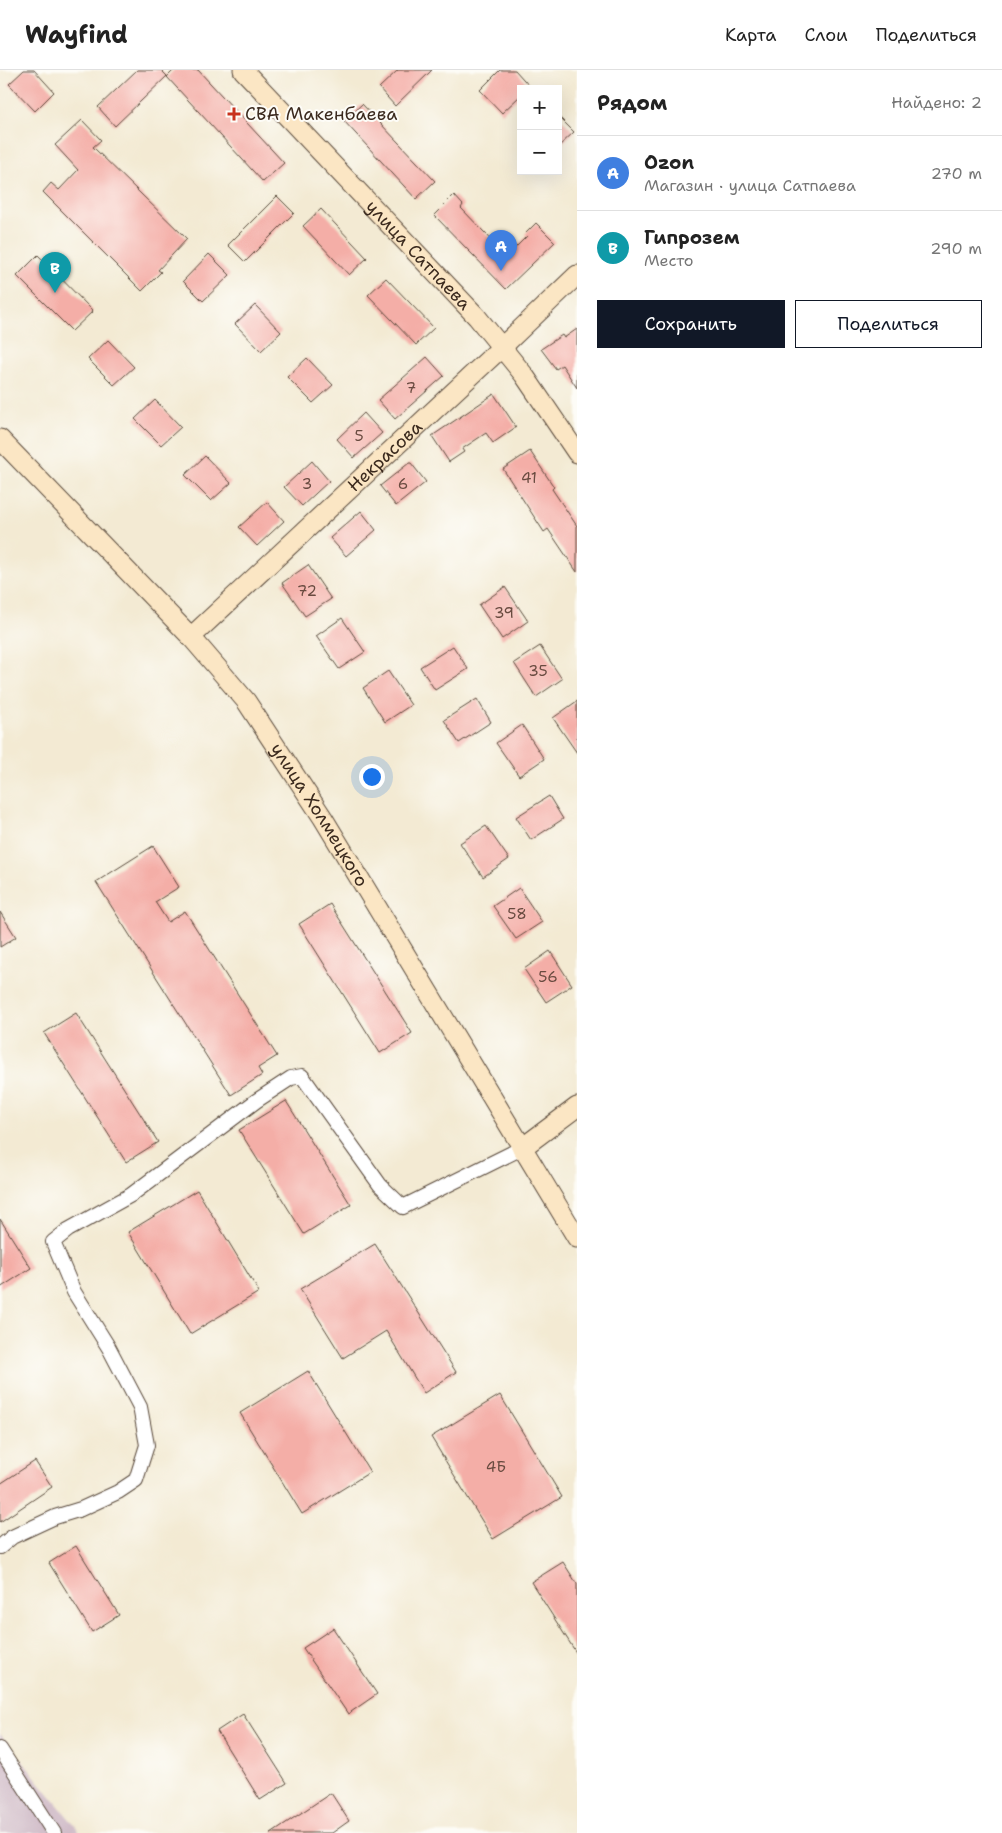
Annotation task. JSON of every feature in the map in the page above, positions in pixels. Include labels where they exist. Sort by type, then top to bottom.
[{"type":"street","name":"улица Сатпаева","points":[[243,70],[477,317],[524,375],[577,453]]},
{"type":"street","name":"Некрасова","points":[[191,637],[577,275]]},
{"type":"street","name":"улица Холмецкого","points":[[0,439],[191,637],[246,701],[324,818],[577,1238]]},
{"type":"street","points":[[0,1547],[12,1537],[55,1517],[81,1509],[136,1480],[147,1445],[140,1407],[109,1348],[74,1292],[52,1242],[68,1230],[131,1195],[256,1101],[291,1078],[302,1076],[380,1186],[403,1207],[522,1148],[577,1108]]},
{"type":"street","points":[[0,1749],[54,1833]]},
{"type":"shaded area","points":[[0,1734],[81,1833],[0,1833]]},
{"type":"building","points":[[24,70],[34,70],[54,92],[35,111],[9,84]]},
{"type":"building","points":[[137,70],[161,70],[167,76],[115,126],[98,107]]},
{"type":"building","points":[[174,70],[198,70],[284,163],[263,182],[167,77]]},
{"type":"building","points":[[398,70],[432,70],[395,106],[379,88]]},
{"type":"building","points":[[500,70],[515,70],[528,85],[517,85],[517,99],[502,113],[480,90]]},
{"type":"building","points":[[362,104],[435,181],[416,199],[344,121]]},
{"type":"building","points":[[82,120],[101,140],[93,147],[187,239],[158,270],[161,272],[142,291],[43,192],[51,183],[59,190],[78,170],[55,145]]},
{"type":"building","points":[[562,120],[574,132],[562,143]]},
{"type":"building","points":[[454,195],[463,205],[461,208],[507,256],[527,236],[525,234],[536,223],[555,242],[506,289],[434,215]]},
{"type":"building","points":[[277,196],[294,213],[245,262],[228,245]]},
{"type":"building","points":[[321,209],[367,258],[349,275],[303,226]]},
{"type":"building","points":[[209,254],[230,275],[203,301],[183,281]]},
{"type":"building","points":[[38,255],[93,311],[72,331],[17,276]]},
{"type":"building","points":[[386,278],[434,328],[416,345],[368,295]]},
{"type":"building","points":[[255,305],[281,332],[261,351],[235,324]]},
{"type":"building","points":[[577,329],[577,388],[562,365],[556,369],[541,349],[562,335],[564,338]]},
{"type":"building","points":[[108,340],[134,367],[114,385],[88,359]]},
{"type":"building","points":[[427,357],[444,376],[395,419],[378,400]]},
{"type":"building","points":[[307,358],[333,385],[313,403],[287,377]]},
{"type":"building","points":[[494,394],[516,427],[493,443],[486,433],[462,449],[464,452],[449,462],[432,436]]},
{"type":"building","points":[[155,400],[181,427],[161,445],[135,419]]},
{"type":"building","points":[[364,413],[382,433],[354,458],[337,439]]},
{"type":"building","points":[[530,451],[554,487],[552,489],[577,526],[577,572],[548,529],[544,532],[503,469]]},
{"type":"building","points":[[205,456],[231,483],[211,501],[185,475]]},
{"type":"building","points":[[312,461],[329,481],[302,506],[284,487]]},
{"type":"building","points":[[409,463],[426,482],[396,506],[380,486]]},
{"type":"building","points":[[267,502],[284,521],[257,546],[239,527]]},
{"type":"building","points":[[361,511],[376,530],[346,556],[330,538]]},
{"type":"building","points":[[308,565],[331,599],[305,616],[282,583]]},
{"type":"building","points":[[505,587],[528,621],[502,639],[479,605]]},
{"type":"building","points":[[342,618],[365,652],[339,669],[316,636]]},
{"type":"building","points":[[453,646],[468,669],[435,690],[420,667]]},
{"type":"building","points":[[540,646],[562,679],[536,697],[514,663]]},
{"type":"building","points":[[388,671],[411,705],[385,722],[363,688]]},
{"type":"building","points":[[477,699],[491,722],[459,743],[444,720]]},
{"type":"building","points":[[577,701],[577,753],[553,718]]},
{"type":"building","points":[[522,725],[544,759],[519,776],[496,743]]},
{"type":"building","points":[[549,796],[563,819],[531,840],[516,817]]},
{"type":"building","points":[[486,826],[509,859],[483,877],[460,843]]},
{"type":"building","points":[[153,846],[179,887],[155,902],[168,922],[185,911],[277,1056],[258,1068],[262,1075],[231,1095],[96,882]]},
{"type":"building","points":[[519,888],[542,922],[516,939],[493,906]]},
{"type":"building","points":[[330,904],[412,1033],[380,1053],[299,924]]},
{"type":"building","points":[[0,912],[16,937],[0,947]]},
{"type":"building","points":[[550,951],[572,985],[546,1002],[524,969]]},
{"type":"building","points":[[76,1013],[158,1142],[126,1162],[44,1033]]},
{"type":"building","points":[[286,1101],[351,1205],[304,1234],[239,1130]]},
{"type":"building","points":[[197,1190],[259,1292],[190,1334],[128,1232]]},
{"type":"building","points":[[0,1219],[31,1268],[0,1288]]},
{"type":"building","points":[[375,1244],[456,1372],[424,1393],[386,1331],[343,1358],[300,1289]]},
{"type":"building","points":[[308,1371],[370,1472],[302,1514],[240,1413]]},
{"type":"building","points":[[500,1395],[562,1497],[493,1539],[431,1437]]},
{"type":"building","points":[[35,1461],[52,1487],[0,1522],[0,1484]]},
{"type":"building","points":[[76,1546],[119,1615],[92,1632],[49,1563]]},
{"type":"building","points":[[563,1562],[577,1584],[577,1654],[531,1582]]},
{"type":"building","points":[[333,1628],[377,1694],[348,1714],[303,1648]]},
{"type":"building","points":[[243,1714],[287,1783],[260,1800],[217,1731]]},
{"type":"building","points":[[331,1793],[349,1821],[332,1833],[271,1833]]},
{"type":"place","name":"СВА Макенбаева","points":[[234,114]]},
{"type":"place","name":"Ozon","points":[[501,271]]},
{"type":"place","name":"Гипрозем","points":[[55,293]]}]
